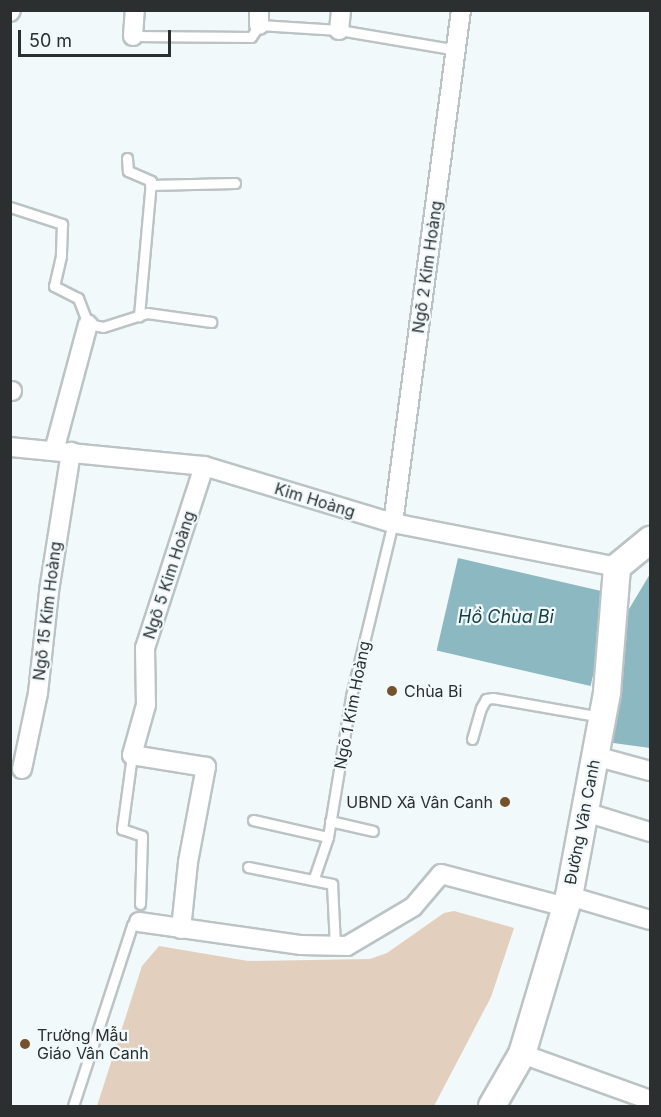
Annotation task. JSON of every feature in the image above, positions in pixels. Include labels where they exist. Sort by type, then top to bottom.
[{"type":"street","points":[[133,36],[135,10]]},
{"type":"street","points":[[339,30],[341,10]]},
{"type":"street","name":"Ngõ 2 Kim Hoàng","points":[[393,523],[461,10]]},
{"type":"street","name":"Ngõ 15 Kim Hoàng","points":[[22,769],[38,693],[62,452],[88,324]]},
{"type":"street","name":"Kim Hoàng","points":[[10,447],[204,466],[393,523],[617,567]]},
{"type":"street","name":"Ngõ 5 Kim Hoàng","points":[[132,755],[146,705],[145,648],[204,466]]},
{"type":"street","points":[[617,567],[651,540]]},
{"type":"street","name":"Đường Vân Canh","points":[[492,1107],[522,1054],[567,901],[582,811],[602,717],[617,567]]},
{"type":"street","points":[[132,755],[206,766],[188,862],[181,929]]},
{"type":"street","points":[[595,756],[651,771]]},
{"type":"street","points":[[582,811],[651,832]]},
{"type":"street","points":[[140,913],[181,929],[347,946],[414,908],[441,874],[651,920]]},
{"type":"street","points":[[522,1054],[651,1100]]},
{"type":"lane","points":[[133,36],[251,37],[259,18],[457,50]]},
{"type":"lane","points":[[127,158],[128,171],[150,179],[139,316]]},
{"type":"lane","points":[[150,185],[235,183]]},
{"type":"lane","points":[[10,207],[62,224],[61,256],[54,286],[78,298],[88,324],[103,327],[147,313],[211,322]]},
{"type":"lane","name":"Ngõ 1 Kim Hoàng","points":[[314,878],[328,837],[351,696],[393,523]]},
{"type":"lane","points":[[472,739],[486,699],[493,698],[602,717]]},
{"type":"lane","name":"Ngõ 5 Kim Hoàng","points":[[132,755],[122,830],[142,836],[140,913]]},
{"type":"lane","points":[[253,820],[328,837]]},
{"type":"lane","points":[[330,820],[373,831]]},
{"type":"lane","points":[[248,867],[314,878],[332,884],[335,945]]},
{"type":"lane","points":[[73,1107],[132,925],[140,913]]},
{"type":"shaded area","points":[[454,911],[514,928],[491,997],[434,1106],[97,1106],[142,966],[159,946],[248,961],[370,959],[387,953],[444,913]]},
{"type":"water","name":"Hồ Chùa Bi","points":[[458,558],[612,594],[591,686],[437,651]]},
{"type":"water","points":[[650,574],[650,748],[606,742],[626,614]]},
{"type":"place","name":"Chùa Bi","points":[[392,691]]},
{"type":"place","name":"UBND Xã Vân Canh","points":[[505,802]]},
{"type":"place","name":"Trường Mẫu Giáo Vân Canh","points":[[25,1044]]}]
